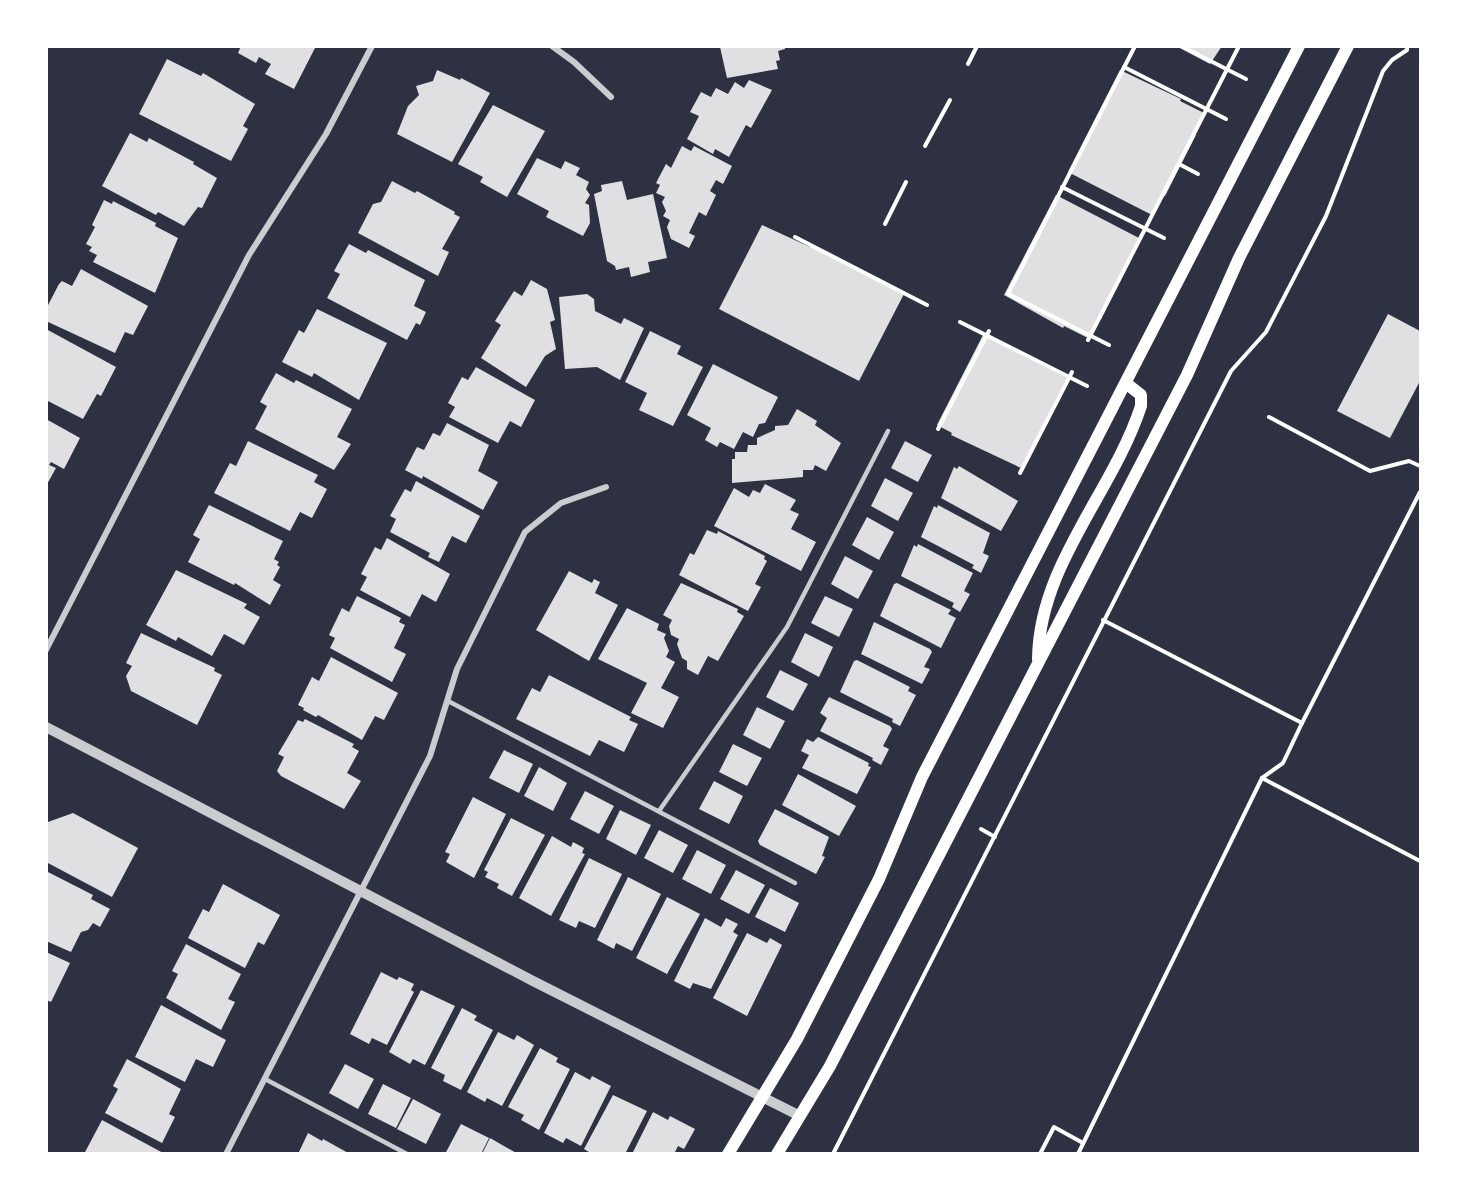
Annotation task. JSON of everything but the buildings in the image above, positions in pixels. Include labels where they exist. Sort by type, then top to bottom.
[{"type":"main road","points":[[728,1154],[797,1039],[879,879],[922,777],[1127,384],[1299,46]]},
{"type":"main road","points":[[777,1154],[830,1066],[1187,375],[1239,258],[1348,46]]},
{"type":"main road","points":[[1038,661],[1042,620],[1053,586],[1141,406],[1141,395],[1127,384]]},
{"type":"street","points":[[46,650],[249,255],[326,134],[372,46]]},
{"type":"street","points":[[552,46],[574,62],[611,96]]},
{"type":"street","points":[[226,1154],[430,756],[457,669],[525,532],[561,503],[606,487]]},
{"type":"street","points":[[46,727],[800,1116]]},
{"type":"lane","points":[[658,811],[787,627],[888,431]]},
{"type":"lane","points":[[448,701],[795,883]]},
{"type":"lane","points":[[264,1079],[407,1154]]},
{"type":"path","points":[[968,64],[977,46]]},
{"type":"path","points":[[1109,345],[1089,338],[1007,295],[1135,46]]},
{"type":"path","points":[[1181,46],[1246,79]]},
{"type":"path","points":[[1089,338],[1239,46]]},
{"type":"path","points":[[833,1154],[1231,371],[1266,332],[1326,216],[1383,71],[1392,60],[1407,50],[1407,46]]},
{"type":"path","points":[[1124,67],[1226,119]]},
{"type":"path","points":[[925,147],[950,99]]},
{"type":"path","points":[[1179,164],[1198,174]]},
{"type":"path","points":[[885,224],[906,182]]},
{"type":"path","points":[[1062,186],[1164,238]]},
{"type":"path","points":[[795,237],[927,305]]},
{"type":"path","points":[[860,271],[864,264]]},
{"type":"path","points":[[960,322],[988,333],[1087,386]]},
{"type":"path","points":[[938,429],[988,333]]},
{"type":"path","points":[[1020,473],[1072,372]]},
{"type":"path","points":[[1269,417],[1370,471],[1409,461],[1420,466]]},
{"type":"path","points":[[1078,1154],[1262,778],[1283,763],[1420,492]]},
{"type":"path","points":[[1103,620],[1302,723]]},
{"type":"path","points":[[1262,778],[1420,861]]},
{"type":"path","points":[[981,829],[995,837]]},
{"type":"path","points":[[1040,1154],[1054,1127],[1083,1143]]}]
